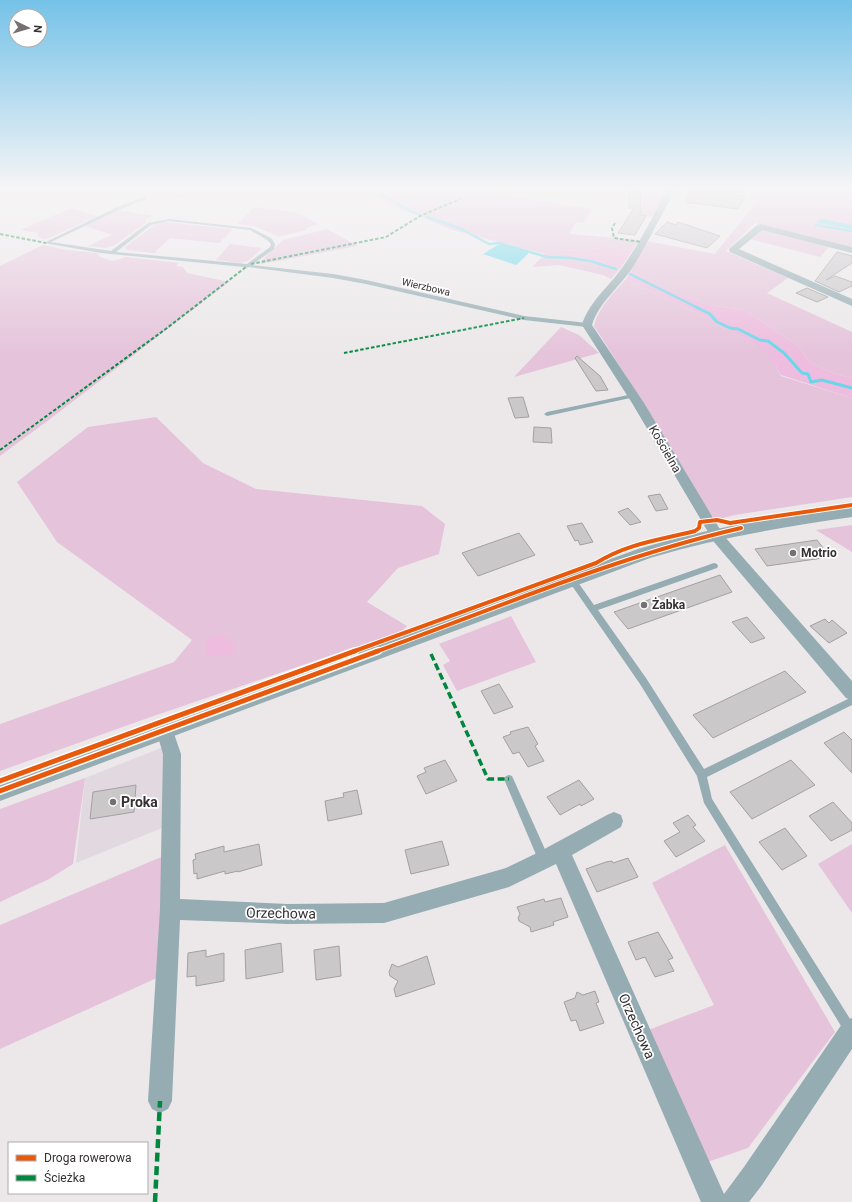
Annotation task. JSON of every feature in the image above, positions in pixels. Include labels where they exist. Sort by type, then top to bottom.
[{"type":"street","points":[[587,325],[589,318],[601,300],[628,267],[640,244]]},
{"type":"street","points":[[740,244],[733,250],[852,303]]},
{"type":"street","points":[[828,244],[852,250]]},
{"type":"street","name":"Kościelna","points":[[587,325],[590,332],[633,396],[715,533],[731,554],[852,693]]},
{"type":"street","points":[[0,791],[644,553],[715,533],[775,522],[852,511]]},
{"type":"street","points":[[160,1101],[170,909],[172,754],[165,730]]},
{"type":"street","name":"Orzechowa","points":[[170,909],[288,914],[384,913],[509,877],[614,821]]},
{"type":"street","name":"Orzechowa","points":[[552,855],[714,1202]]},
{"type":"street","points":[[733,1202],[753,1176],[851,1030]]},
{"type":"lane","name":"Wierzbowa","points":[[52,244],[112,253],[246,267],[273,268],[339,277],[524,318],[587,325]]},
{"type":"lane","points":[[112,253],[124,244]]},
{"type":"lane","points":[[246,267],[272,248],[273,244]]},
{"type":"lane","points":[[546,414],[633,396]]},
{"type":"lane","points":[[593,609],[714,566]]},
{"type":"lane","points":[[572,580],[643,681],[702,775],[707,800],[851,1030]]},
{"type":"lane","points":[[702,775],[852,701]]},
{"type":"lane","points":[[509,779],[552,855]]},
{"type":"shaded area","points":[[92,244],[116,244],[105,248],[88,246]]},
{"type":"shaded area","points":[[129,244],[164,244],[154,253],[127,250],[125,247]]},
{"type":"shaded area","points":[[230,244],[262,248],[248,261],[240,263],[216,260]]},
{"type":"shaded area","points":[[279,244],[355,244],[358,246],[261,264],[262,260]]},
{"type":"shaded area","points":[[507,244],[636,244],[632,251],[613,247],[570,251],[551,248],[550,250],[596,261],[620,269],[611,279],[603,275],[559,265],[532,267],[545,254]]},
{"type":"shaded area","points":[[644,244],[662,244],[715,254],[723,244],[733,244],[726,251],[788,278],[767,293],[852,332],[852,378],[835,374],[809,362],[798,346],[745,310],[708,305],[669,290],[631,271]]},
{"type":"shaded area","points":[[770,244],[818,244],[829,247],[820,257]]},
{"type":"shaded area","points":[[840,244],[852,244],[852,247]]},
{"type":"shaded area","points":[[43,245],[67,250],[97,253],[100,257],[112,261],[126,257],[179,263],[176,266],[183,267],[187,273],[229,282],[0,456],[0,266]]},
{"type":"shaded area","points":[[613,247],[632,251],[620,269],[596,261],[549,250],[551,248],[570,251]]},
{"type":"shaded area","points":[[631,271],[669,290],[708,305],[745,310],[798,346],[809,362],[835,374],[852,378],[852,398],[781,375],[771,359],[758,347],[711,320],[626,279]]},
{"type":"shaded area","points":[[626,279],[711,320],[751,342],[766,352],[772,359],[781,376],[852,398],[852,497],[735,515],[715,520],[684,474],[658,426],[594,326],[603,307]]},
{"type":"shaded area","points":[[561,327],[579,335],[599,353],[514,377]]},
{"type":"shaded area","points":[[156,417],[203,463],[256,489],[422,506],[445,524],[439,554],[398,568],[367,602],[407,626],[402,631],[145,719],[0,771],[0,724],[174,662],[192,640],[57,542],[17,482],[88,427]]},
{"type":"shaded area","points":[[852,525],[852,552],[816,530]]},
{"type":"shaded area","points":[[511,616],[536,662],[457,691],[443,665],[450,661],[439,644]]},
{"type":"shaded area","points":[[217,634],[226,637],[235,645],[234,652],[229,656],[207,655],[206,639]]},
{"type":"shaded area","points":[[171,744],[167,826],[76,863],[85,778]]},
{"type":"shaded area","points":[[85,778],[73,864],[49,879],[0,902],[0,809]]},
{"type":"shaded area","points":[[852,844],[852,913],[818,864]]},
{"type":"shaded area","points":[[725,845],[835,1032],[748,1148],[690,1168],[635,1035],[714,1005],[652,883]]},
{"type":"shaded area","points":[[166,855],[159,977],[0,1049],[0,925]]},
{"type":"water","points":[[499,244],[530,252],[516,265],[483,254]]},
{"type":"building","points":[[692,244],[711,244],[707,248]]},
{"type":"building","points":[[837,252],[852,256],[852,263],[826,280],[835,276],[852,282],[852,286],[839,292],[815,281]]},
{"type":"building","points":[[807,288],[828,297],[817,302],[796,293]]},
{"type":"building","points":[[577,356],[600,376],[608,390],[596,391],[575,358]]},
{"type":"building","points":[[523,397],[529,417],[515,418],[508,398]]},
{"type":"building","points":[[534,427],[551,428],[552,443],[533,442]]},
{"type":"building","points":[[660,494],[668,509],[656,511],[648,496]]},
{"type":"building","points":[[628,508],[641,522],[630,525],[618,512]]},
{"type":"building","points":[[582,523],[593,542],[580,545],[578,540],[575,541],[567,526]]},
{"type":"building","points":[[519,533],[535,555],[478,576],[462,553]]},
{"type":"building","name":"Motrio","points":[[817,540],[830,557],[767,566],[755,549]]},
{"type":"building","points":[[720,575],[732,592],[628,629],[614,612]]},
{"type":"building","points":[[747,617],[765,638],[751,643],[732,622]]},
{"type":"building","points":[[825,619],[829,623],[832,620],[847,633],[829,643],[810,626]]},
{"type":"building","points":[[785,671],[806,692],[713,738],[693,715]]},
{"type":"building","points":[[499,684],[513,707],[494,714],[481,691]]},
{"type":"building","points":[[528,727],[538,744],[535,746],[544,761],[528,767],[519,752],[513,754],[503,737],[511,734],[510,732]]},
{"type":"building","points":[[844,732],[852,740],[852,773],[824,743]]},
{"type":"building","points":[[445,760],[457,781],[426,794],[417,776],[426,772],[424,768]]},
{"type":"building","points":[[791,760],[815,785],[752,819],[730,792]]},
{"type":"building","points":[[579,780],[594,799],[581,806],[580,804],[560,815],[547,797]]},
{"type":"building","name":"Proka","points":[[136,785],[134,812],[90,819],[93,792]]},
{"type":"building","points":[[357,790],[362,814],[328,821],[325,801],[344,797],[343,793]]},
{"type":"building","points":[[833,802],[852,823],[852,830],[831,841],[809,816]]},
{"type":"building","points":[[688,815],[696,825],[693,827],[705,841],[676,857],[664,841],[680,832],[673,823]]},
{"type":"building","points":[[785,828],[807,856],[782,870],[759,842]]},
{"type":"building","points":[[442,841],[449,865],[411,874],[405,850]]},
{"type":"building","points":[[259,844],[262,865],[238,872],[225,874],[225,871],[197,879],[197,873],[194,874],[193,860],[196,859],[195,854],[224,846],[224,852]]},
{"type":"building","points":[[628,858],[638,877],[597,892],[586,869],[606,862],[612,861],[613,863]]},
{"type":"building","points":[[561,898],[568,917],[553,922],[554,925],[531,932],[530,927],[519,921],[518,918],[520,914],[517,907],[544,899],[545,902]]},
{"type":"building","points":[[658,932],[673,958],[668,960],[674,971],[655,977],[645,957],[636,960],[628,942]]},
{"type":"building","points":[[281,943],[283,972],[246,979],[245,950]]},
{"type":"building","points":[[339,946],[341,976],[316,980],[314,950]]},
{"type":"building","points":[[206,950],[206,957],[224,953],[224,981],[196,986],[196,976],[187,977],[188,953]]},
{"type":"building","points":[[427,956],[435,984],[396,997],[394,989],[398,981],[390,976],[389,972],[392,964],[398,967]]},
{"type":"building","points":[[595,991],[599,1002],[596,1003],[604,1023],[580,1031],[576,1020],[571,1021],[564,1002],[575,998],[577,992],[583,995]]},
{"type":"waterway","points":[[503,244],[547,257],[571,258],[590,261],[616,269]]},
{"type":"waterway","points":[[630,274],[710,314],[717,322],[730,328],[738,329],[760,340],[768,341],[784,353],[802,373],[808,374],[811,382],[822,380],[852,388]]},
{"type":"marked path","points":[[251,264],[351,244]]},
{"type":"marked path","points":[[0,450],[167,328],[246,267]]},
{"type":"marked path","points":[[344,353],[524,318]]},
{"type":"marked path","points":[[431,654],[488,779],[509,779]]},
{"type":"marked path","points":[[155,1202],[160,1101]]},
{"type":"cycle path","points":[[0,781],[596,563],[621,549],[695,531],[699,528],[700,522],[717,520],[730,523],[852,505]]},
{"type":"cycle path","points":[[0,791],[636,556],[694,539],[741,528]]},
{"type":"place","name":"Motrio","points":[[793,553]]},
{"type":"place","name":"Żabka","points":[[644,605]]},
{"type":"place","name":"Proka","points":[[113,802]]}]
